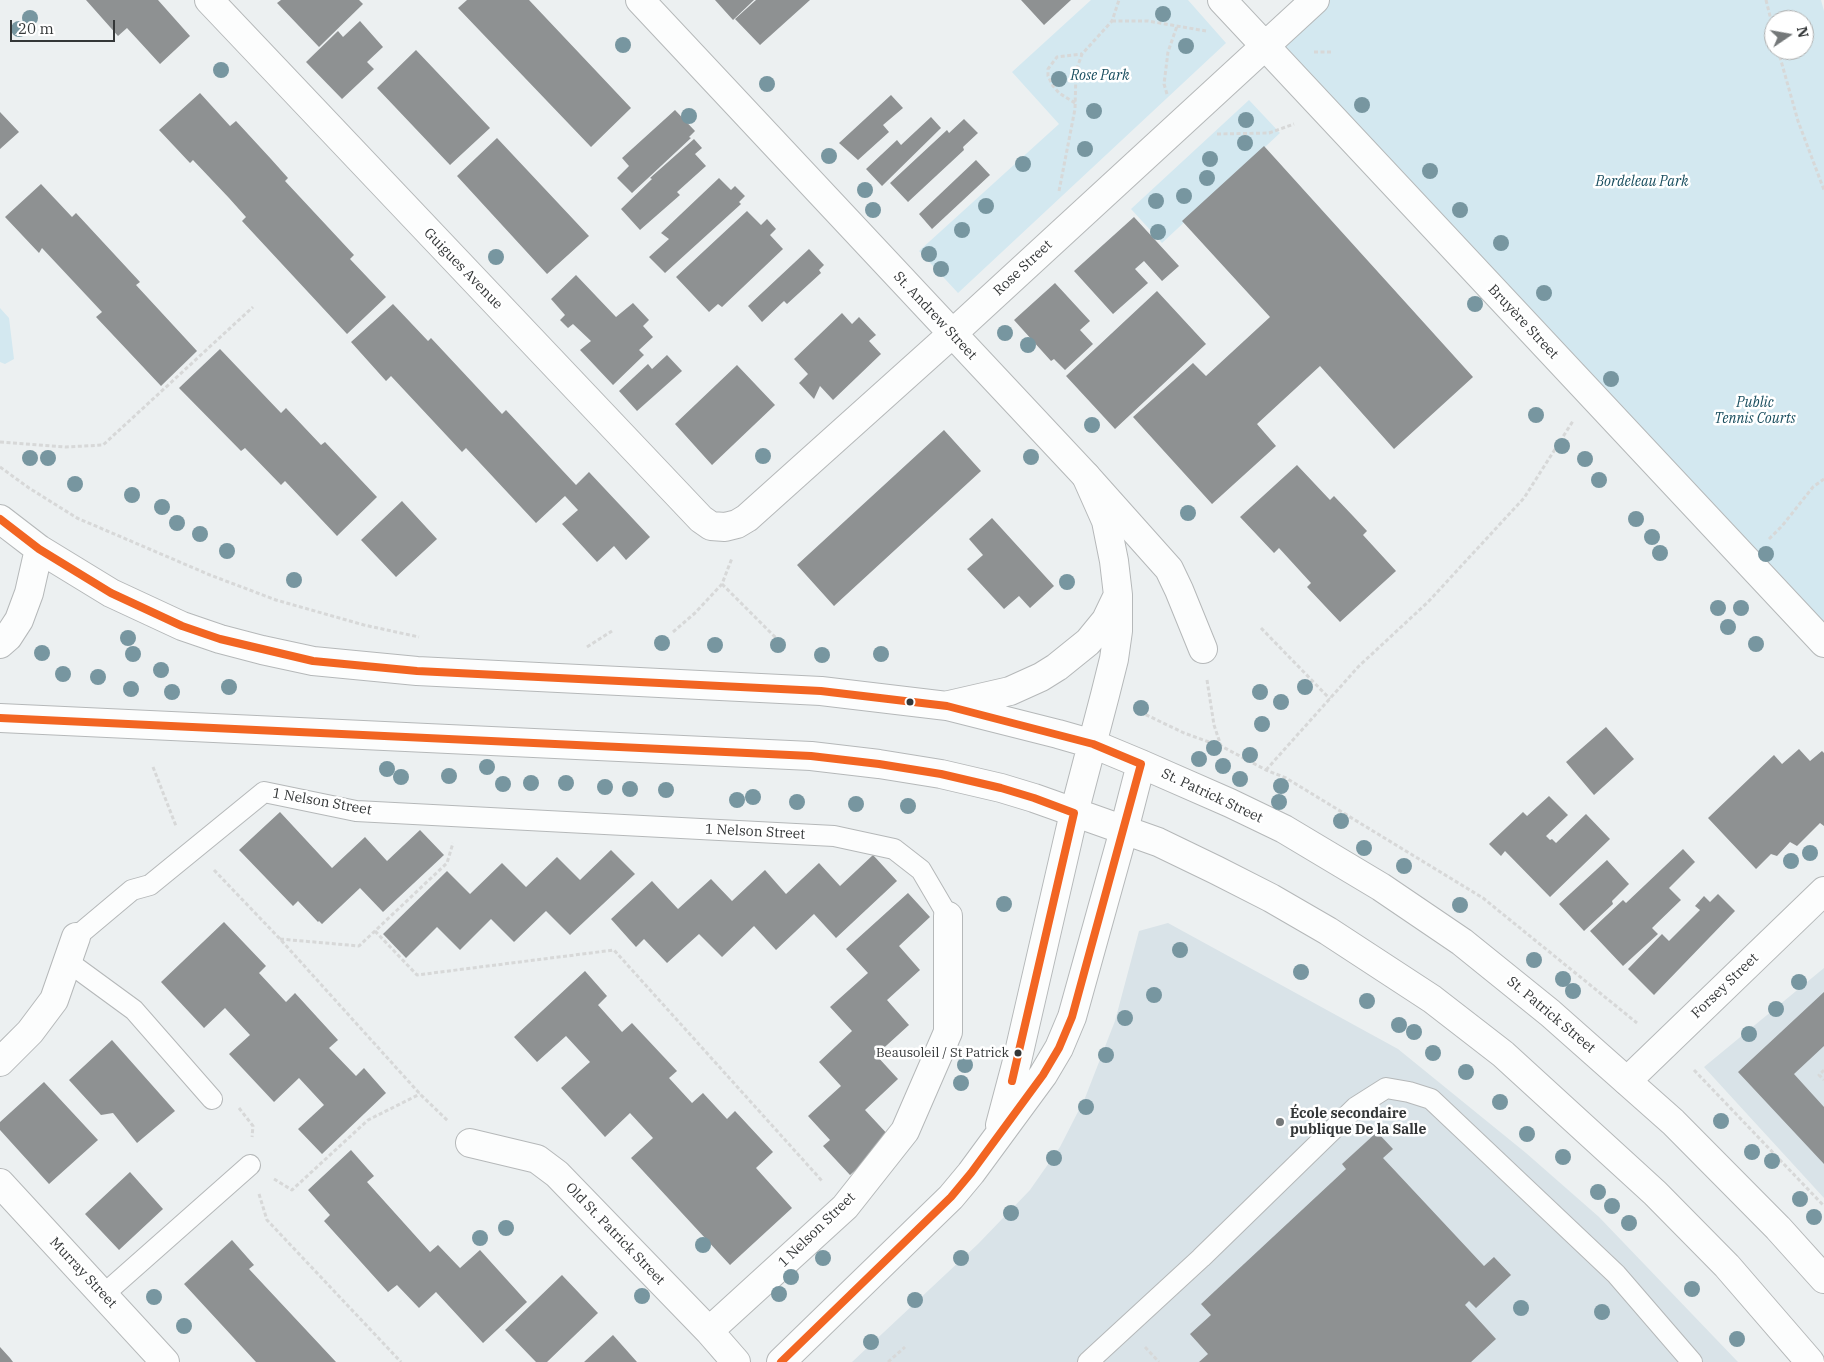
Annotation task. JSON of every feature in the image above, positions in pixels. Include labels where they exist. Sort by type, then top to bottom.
[{"type":"street","name":"Guigues Avenue","points":[[209,0],[701,519],[711,526],[724,527]]},
{"type":"street","name":"St. Andrew Street","points":[[640,0],[1086,476],[1169,569],[1203,649]]},
{"type":"street","name":"Bruyère Street","points":[[1222,0],[1824,644]]},
{"type":"street","name":"Rose Street","points":[[724,527],[737,524],[747,518],[952,334],[1316,0]]},
{"type":"street","points":[[995,1141],[1017,1061],[1074,813],[1114,659],[1118,631],[1118,595],[1106,521],[1086,476]]},
{"type":"street","name":"St. Patrick Street","points":[[0,519],[39,549],[111,594],[182,626],[220,639],[313,661],[427,672],[821,691],[947,706],[1093,744],[1230,803],[1284,830],[1381,887],[1462,942],[1577,1036],[1673,1122],[1824,1279]]},
{"type":"street","points":[[0,644],[8,637],[19,620],[39,549]]},
{"type":"street","points":[[947,706],[1010,690],[1041,677],[1057,667],[1088,642],[1106,620],[1118,595]]},
{"type":"street","points":[[0,718],[811,756],[880,764],[941,774],[1001,788],[1158,842],[1270,898],[1328,931],[1432,1000],[1503,1054],[1668,1206],[1727,1266],[1810,1362]]},
{"type":"street","points":[[781,1362],[951,1197],[971,1173],[1043,1075],[1059,1048],[1072,1017],[1141,764]]},
{"type":"street","name":"Forsey Street","points":[[1627,1081],[1824,891]]},
{"type":"street","name":"1 Nelson Street","points":[[709,1331],[845,1207],[905,1131],[948,1032],[948,916]]},
{"type":"street","points":[[0,1062],[30,1032],[54,1000],[72,949]]},
{"type":"street","name":"Old St. Patrick Street","points":[[470,1143],[537,1159],[557,1174],[709,1331],[736,1362]]},
{"type":"street","name":"Murray Street","points":[[0,1183],[165,1362]]},
{"type":"lane","name":"1 Nelson Street","points":[[72,949],[132,890],[150,885],[264,792],[356,811],[834,836],[894,849],[921,870],[948,916]]},
{"type":"lane","points":[[72,949],[134,1010],[212,1099]]},
{"type":"lane","points":[[1088,1362],[1201,1258],[1356,1107],[1386,1088],[1409,1092],[1431,1099],[1616,1274],[1692,1362]]},
{"type":"lane","points":[[103,1295],[250,1165]]},
{"type":"path","points":[[1062,233],[1056,208],[1075,103],[1076,71],[1082,54],[1112,22],[1119,0]]},
{"type":"path","points":[[1112,22],[1148,21],[1209,31]]},
{"type":"path","points":[[1169,103],[1164,84],[1168,52],[1177,26]]},
{"type":"path","points":[[1314,52],[1333,52]]},
{"type":"path","points":[[1075,103],[1053,86],[1048,76],[1048,69],[1057,57],[1082,54]]},
{"type":"path","points":[[1781,60],[1798,121],[1824,190]]},
{"type":"path","points":[[1211,133],[1269,133],[1296,123]]},
{"type":"path","points":[[0,442],[66,447],[103,445],[253,307]]},
{"type":"path","points":[[1266,770],[1359,666],[1428,602],[1524,498],[1590,394]]},
{"type":"path","points":[[0,467],[77,518],[210,575],[276,600],[364,625],[428,639]]},
{"type":"path","points":[[1768,540],[1782,526],[1813,487],[1824,480]]},
{"type":"path","points":[[673,632],[695,613],[722,584],[732,558],[724,527]]},
{"type":"path","points":[[722,584],[779,641]]},
{"type":"path","points":[[1261,628],[1330,699]]},
{"type":"path","points":[[583,650],[612,631]]},
{"type":"path","points":[[1203,649],[1214,725],[1221,746]]},
{"type":"path","points":[[1133,709],[1184,733],[1221,746],[1266,770],[1286,778],[1483,898],[1636,1023]]},
{"type":"path","points":[[153,767],[180,835],[280,939],[420,1094],[470,1143]]},
{"type":"path","points":[[280,939],[359,946],[447,863],[462,817]]},
{"type":"path","points":[[375,931],[417,975],[614,950],[845,1207]]},
{"type":"path","points":[[1694,1070],[1824,1206]]},
{"type":"path","points":[[1824,1070],[1819,1074],[1824,1080]]},
{"type":"path","points":[[250,1165],[292,1190],[368,1120],[420,1094]]},
{"type":"path","points":[[212,1099],[232,1101],[253,1126],[250,1165],[267,1220],[401,1362]]},
{"type":"path","points":[[888,1362],[906,1347]]},
{"type":"shaded area","name":"École secondaire publique De la Salle","points":[[1168,923],[1398,1049],[1526,1153],[1599,1217],[1738,1362],[852,1362],[978,1244],[1030,1190],[1060,1147],[1085,1098],[1115,1021],[1139,931]]},
{"type":"shaded area","points":[[1824,968],[1824,1198],[1704,1067]]},
{"type":"green space","name":"Rose Park","points":[[1091,0],[1188,0],[1226,43],[958,293],[919,251],[1059,124],[1012,72]]},
{"type":"green space","name":"Bordeleau Park","points":[[1315,0],[1821,0],[1824,11],[1824,643],[1266,46]]},
{"type":"green space","points":[[1249,100],[1280,133],[1162,243],[1131,209]]},
{"type":"green space","points":[[0,308],[9,318],[14,359],[5,364],[0,362]]},
{"type":"building","points":[[86,0],[158,0],[190,36],[160,64],[127,28],[118,36]]},
{"type":"building","points":[[281,0],[359,0],[363,4],[319,47],[277,3]]},
{"type":"building","points":[[467,0],[529,0],[631,108],[591,147],[458,8]]},
{"type":"building","points":[[715,0],[754,0],[733,20]]},
{"type":"building","points":[[756,0],[810,0],[760,45],[735,19]]},
{"type":"building","points":[[1021,0],[1071,0],[1044,25]]},
{"type":"building","points":[[360,21],[383,47],[367,62],[374,69],[342,99],[306,62],[338,31],[343,37]]},
{"type":"building","points":[[416,50],[490,128],[450,165],[377,88]]},
{"type":"building","points":[[200,93],[230,126],[236,121],[271,159],[288,178],[285,181],[354,255],[350,259],[386,297],[347,334],[242,221],[246,217],[229,198],[193,160],[190,163],[159,130]]},
{"type":"building","points":[[891,95],[903,108],[883,125],[889,132],[858,160],[839,143]]},
{"type":"building","points":[[675,110],[695,131],[689,137],[691,138],[632,193],[617,178],[629,166],[622,158]]},
{"type":"building","points":[[0,112],[19,132],[0,149]]},
{"type":"building","points":[[931,117],[941,128],[882,186],[866,169],[897,140],[901,145]]},
{"type":"building","points":[[964,119],[978,133],[963,147],[964,150],[908,202],[890,183],[947,130],[949,133]]},
{"type":"building","points":[[497,138],[589,236],[547,274],[457,176]]},
{"type":"building","points":[[694,139],[702,148],[695,154],[706,166],[677,192],[680,195],[640,230],[621,209],[652,179],[650,178]]},
{"type":"building","points":[[1264,146],[1473,377],[1394,449],[1320,366],[1257,424],[1276,446],[1212,504],[1133,417],[1193,363],[1206,376],[1270,317],[1182,221]]},
{"type":"building","points":[[976,160],[990,175],[932,229],[919,214]]},
{"type":"building","points":[[719,178],[731,190],[735,186],[745,196],[739,202],[741,204],[665,273],[649,257],[669,239],[661,233]]},
{"type":"building","points":[[41,184],[72,217],[76,213],[140,282],[136,285],[197,351],[161,386],[96,317],[102,312],[42,248],[39,253],[5,217]]},
{"type":"building","points":[[747,211],[761,225],[767,219],[776,229],[770,235],[783,249],[722,307],[718,304],[709,312],[676,277]]},
{"type":"building","points":[[1134,217],[1179,266],[1162,281],[1144,261],[1135,269],[1148,283],[1113,314],[1074,271]]},
{"type":"building","points":[[809,249],[824,265],[819,270],[821,273],[787,304],[784,301],[762,322],[748,306]]},
{"type":"building","points":[[576,275],[616,317],[633,303],[649,320],[643,326],[653,337],[639,350],[644,355],[613,385],[580,350],[591,341],[573,324],[568,328],[560,320],[565,315],[551,299]]},
{"type":"building","points":[[1055,283],[1090,321],[1080,330],[1093,344],[1065,370],[1054,359],[1051,361],[1014,320]]},
{"type":"building","points":[[1157,291],[1206,344],[1115,429],[1066,376]]},
{"type":"building","points":[[393,304],[428,341],[431,338],[502,414],[506,410],[576,485],[589,472],[650,537],[626,560],[614,546],[597,562],[562,524],[578,510],[565,496],[536,523],[466,448],[462,452],[391,376],[386,381],[351,342]]},
{"type":"building","points":[[842,313],[852,324],[859,317],[876,335],[869,341],[881,354],[833,400],[820,386],[814,399],[799,383],[808,374],[794,359]]},
{"type":"building","points":[[220,349],[281,413],[286,408],[321,445],[325,442],[377,497],[337,536],[285,481],[281,485],[245,448],[241,451],[179,388]]},
{"type":"building","points":[[667,355],[682,371],[637,411],[619,391],[648,364],[652,369]]},
{"type":"building","points":[[737,365],[775,405],[712,465],[675,424]]},
{"type":"building","points":[[944,430],[981,471],[834,606],[797,565]]},
{"type":"building","points":[[1297,465],[1330,500],[1334,496],[1353,516],[1367,531],[1363,535],[1396,571],[1340,622],[1307,587],[1311,583],[1279,548],[1274,553],[1240,517]]},
{"type":"building","points":[[402,501],[437,539],[396,577],[361,540]]},
{"type":"building","points":[[992,518],[1054,586],[1030,608],[1019,596],[1004,609],[967,569],[983,555],[969,539]]},
{"type":"building","points":[[1606,727],[1634,759],[1594,795],[1566,762]]},
{"type":"building","points":[[1799,749],[1810,761],[1822,751],[1824,753],[1824,826],[1820,823],[1797,846],[1790,842],[1777,856],[1771,854],[1756,869],[1708,818],[1774,755],[1782,764]]},
{"type":"building","points":[[1549,796],[1568,815],[1546,836],[1550,840],[1552,839],[1556,843],[1586,814],[1610,839],[1550,897],[1505,851],[1501,856],[1489,844],[1523,812],[1527,816]]},
{"type":"building","points":[[280,812],[332,868],[365,837],[387,861],[420,830],[444,855],[383,912],[360,888],[322,924],[298,901],[293,906],[239,850]]},
{"type":"building","points":[[1683,849],[1695,862],[1669,888],[1681,900],[1652,928],[1658,934],[1623,966],[1590,931],[1623,900],[1626,903]]},
{"type":"building","points":[[611,850],[635,874],[570,935],[546,911],[514,942],[491,919],[460,950],[437,927],[406,958],[383,934],[447,871],[470,894],[502,863],[526,887],[557,857],[580,880]]},
{"type":"building","points":[[873,855],[897,881],[836,938],[814,914],[776,950],[754,926],[722,957],[699,934],[667,963],[644,939],[636,947],[611,919],[652,881],[678,909],[711,879],[732,901],[765,870],[786,894],[819,863],[840,886]]},
{"type":"building","points":[[1607,860],[1629,884],[1612,901],[1613,904],[1584,931],[1559,904]]},
{"type":"building","points":[[908,893],[930,917],[899,946],[920,970],[887,1000],[909,1025],[876,1055],[898,1079],[865,1110],[891,1138],[850,1175],[823,1146],[830,1140],[808,1116],[841,1086],[819,1062],[852,1031],[830,1007],[868,973],[846,949]]},
{"type":"building","points":[[1718,894],[1735,911],[1654,995],[1628,969],[1662,934],[1669,941],[1700,910],[1695,906],[1704,896],[1710,902]]},
{"type":"building","points":[[224,922],[266,966],[259,973],[286,1002],[295,993],[338,1040],[329,1048],[356,1076],[364,1068],[386,1093],[322,1154],[298,1129],[324,1105],[299,1078],[274,1102],[229,1054],[250,1035],[225,1008],[204,1028],[161,982]]},
{"type":"building","points":[[585,971],[607,996],[598,1005],[622,1032],[632,1023],[677,1071],[669,1078],[692,1103],[703,1093],[727,1119],[735,1111],[773,1152],[756,1168],[792,1208],[730,1265],[631,1158],[653,1138],[630,1113],[605,1137],[561,1088],[590,1062],[566,1036],[537,1062],[514,1037]]},
{"type":"building","points":[[1824,992],[1824,1046],[1794,1074],[1824,1107],[1824,1164],[1738,1072]]},
{"type":"building","points":[[112,1040],[175,1111],[137,1143],[113,1113],[101,1115],[69,1080]]},
{"type":"building","points":[[44,1082],[98,1140],[49,1184],[0,1130],[0,1122]]},
{"type":"building","points":[[1377,1132],[1393,1149],[1383,1158],[1484,1266],[1494,1257],[1511,1275],[1476,1308],[1469,1301],[1465,1305],[1496,1339],[1471,1362],[1199,1362],[1208,1354],[1190,1334],[1211,1315],[1201,1304],[1346,1169],[1342,1164]]},
{"type":"building","points":[[351,1150],[374,1176],[367,1182],[430,1252],[438,1245],[460,1268],[480,1250],[527,1302],[483,1343],[436,1292],[419,1308],[397,1285],[388,1292],[324,1221],[330,1215],[308,1190]]},
{"type":"building","points":[[130,1172],[163,1209],[119,1250],[85,1214]]},
{"type":"building","points":[[232,1240],[254,1265],[249,1269],[336,1362],[256,1362],[184,1284]]},
{"type":"building","points":[[562,1275],[598,1313],[547,1362],[536,1362],[505,1330]]},
{"type":"building","points":[[613,1335],[637,1362],[584,1362]]},
{"type":"building","points":[[0,1347],[10,1358],[13,1362],[0,1362]]},
{"type":"transit line","points":[[0,519],[39,549],[111,593],[182,626],[220,639],[313,661],[417,671],[821,691],[947,706],[1093,744],[1141,764],[1072,1017],[1059,1048],[1043,1075],[971,1173],[951,1197],[781,1362]]},
{"type":"transit line","points":[[0,718],[811,756],[941,774],[1034,798],[1074,813],[1012,1081]]},
{"type":"place","name":"Beausoleil / St Patrick","points":[[1018,1053]]},
{"type":"place","name":"École secondaire publique De la Salle","points":[[1280,1122]]},
{"type":"park label","name":"Public Tennis Courts","points":[[1755,412]]}]
